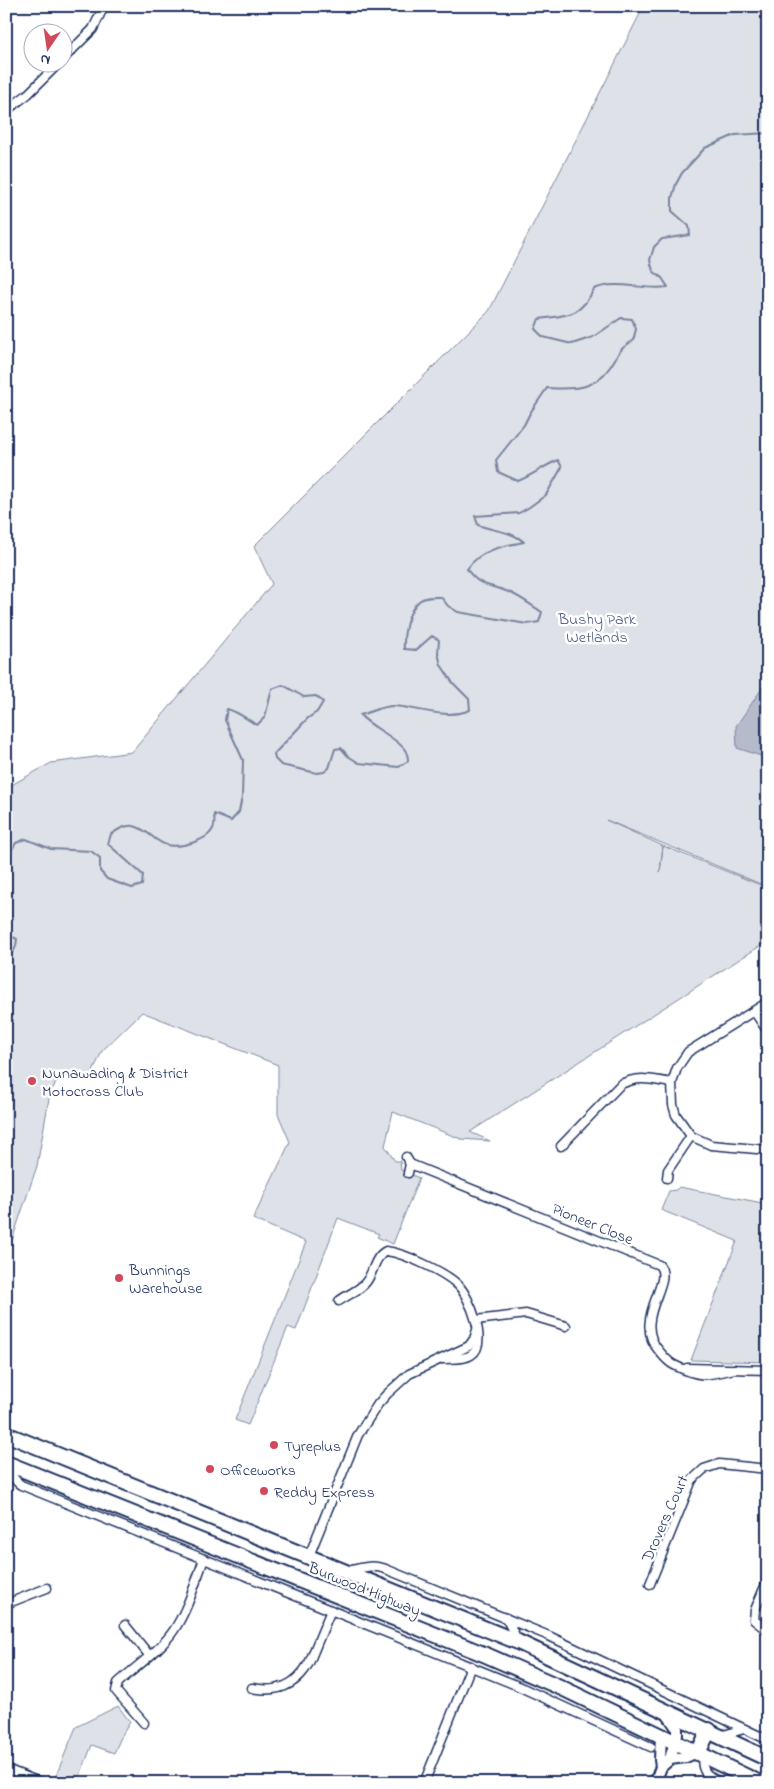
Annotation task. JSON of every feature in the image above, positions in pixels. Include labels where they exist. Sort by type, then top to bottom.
[{"type":"highway","name":"Burwood Highway","points":[[6,1434],[518,1642],[768,1759]]},
{"type":"highway","name":"Burwood Highway","points":[[8,1464],[413,1626],[562,1688],[760,1783]]},
{"type":"highway","points":[[699,1754],[714,1733]]},
{"type":"street","points":[[72,50],[94,29],[104,6]]},
{"type":"street","points":[[6,111],[28,94],[50,72]]},
{"type":"street","points":[[768,1002],[688,1052],[677,1068],[672,1083],[672,1105],[676,1115],[691,1136],[711,1145],[768,1150]]},
{"type":"street","points":[[754,1011],[768,1032]]},
{"type":"street","points":[[561,1146],[621,1084],[631,1079],[643,1078],[672,1083]]},
{"type":"street","points":[[667,1178],[668,1170],[691,1136]]},
{"type":"street","name":"Pioneer Close","points":[[408,1173],[408,1161],[659,1265],[663,1270],[663,1277],[650,1312],[652,1342],[675,1365],[700,1375],[712,1375],[734,1369],[768,1370]]},
{"type":"street","points":[[309,1556],[358,1434],[378,1404],[409,1374],[437,1360],[468,1357],[473,1354],[478,1343],[476,1320],[470,1302],[460,1287],[439,1271],[391,1251],[386,1251],[379,1255],[366,1282],[355,1292],[347,1290],[340,1301]]},
{"type":"street","points":[[476,1320],[526,1314],[566,1326]]},
{"type":"street","name":"Burwood Highway","points":[[8,1464],[16,1482],[21,1485],[471,1666],[651,1747]]},
{"type":"street","name":"Drovers Court","points":[[650,1584],[692,1480],[704,1469],[718,1464],[768,1469]]},
{"type":"street","points":[[144,1722],[116,1691],[116,1687],[174,1631],[186,1607],[204,1560]]},
{"type":"street","name":"Burwood Highway","points":[[346,1572],[367,1566],[381,1567],[550,1636],[768,1740]]},
{"type":"street","points":[[768,1579],[755,1610],[754,1620],[768,1631]]},
{"type":"street","points":[[6,1604],[47,1588]]},
{"type":"street","points":[[252,1688],[279,1689],[297,1679],[309,1664],[331,1610]]},
{"type":"street","points":[[506,1618],[518,1642]]},
{"type":"street","points":[[125,1625],[149,1655]]},
{"type":"street","points":[[407,1641],[413,1626]]},
{"type":"street","points":[[424,1783],[471,1666]]},
{"type":"street","points":[[655,1783],[661,1767],[670,1759],[676,1742],[677,1728],[664,1710]]},
{"type":"street","points":[[714,1733],[744,1729]]},
{"type":"street","points":[[632,1738],[656,1733],[661,1767]]},
{"type":"street","points":[[670,1759],[699,1754],[704,1769],[720,1783]]},
{"type":"street","points":[[6,1769],[42,1783]]},
{"type":"green space","name":"Bushy Park Wetlands","points":[[644,6],[768,6],[768,887],[606,820],[663,846],[768,888],[768,941],[470,1132],[490,1141],[461,1139],[393,1112],[385,1146],[395,1161],[400,1161],[401,1170],[419,1178],[393,1244],[377,1237],[379,1234],[338,1218],[296,1330],[288,1327],[248,1425],[235,1420],[306,1242],[253,1219],[290,1142],[278,1114],[278,1065],[142,1012],[102,1051],[90,1079],[59,1078],[50,1093],[37,1166],[6,1258],[6,788],[51,763],[132,752],[272,584],[254,546],[489,311]]},
{"type":"green space","points":[[679,1187],[768,1204],[768,1362],[691,1360],[737,1241],[661,1210],[669,1191],[676,1190]]},
{"type":"green space","points":[[118,1706],[130,1722],[114,1753],[92,1745],[77,1783],[67,1783],[55,1778],[76,1727]]},
{"type":"water","points":[[763,687],[768,688],[768,763],[761,756],[737,748],[736,726]]},
{"type":"waterway","points":[[768,14],[764,42],[768,69]]},
{"type":"waterway","points":[[6,859],[16,843],[26,839],[51,849],[91,851],[100,858],[100,871],[107,879],[132,888],[142,885],[143,875],[108,844],[111,834],[124,827],[133,826],[142,829],[158,841],[173,846],[194,842],[207,836],[214,826],[214,814],[231,821],[239,812],[242,797],[243,760],[225,720],[227,709],[257,725],[265,717],[272,689],[283,685],[304,697],[316,696],[323,702],[317,712],[308,718],[274,754],[275,759],[281,765],[317,773],[324,772],[329,768],[335,749],[341,748],[348,756],[359,763],[399,767],[408,761],[406,752],[401,745],[360,715],[390,706],[442,714],[461,713],[470,710],[469,699],[453,683],[441,665],[438,653],[439,640],[432,636],[416,650],[404,649],[405,630],[411,611],[421,599],[441,597],[448,606],[458,612],[527,624],[539,622],[542,612],[511,593],[481,583],[467,569],[478,557],[485,553],[500,547],[524,542],[508,533],[478,525],[475,516],[519,513],[546,495],[562,467],[558,460],[518,481],[498,472],[496,460],[524,425],[547,388],[566,389],[582,387],[597,381],[604,375],[621,349],[633,341],[636,329],[632,319],[621,318],[593,337],[572,344],[543,337],[535,329],[539,319],[558,317],[578,310],[584,305],[594,289],[603,286],[668,287],[662,278],[653,271],[650,260],[654,247],[662,239],[690,235],[689,226],[672,211],[672,198],[682,173],[705,148],[735,135],[768,133]]},
{"type":"waterway","points":[[6,934],[17,939],[14,950],[6,957]]},
{"type":"place","name":"Nunawading & District Motocross Club","points":[[32,1081]]},
{"type":"place","name":"Bunnings Warehouse","points":[[119,1278]]},
{"type":"place","name":"Tyreplus","points":[[274,1445]]},
{"type":"place","name":"Officeworks","points":[[210,1469]]},
{"type":"place","name":"Reddy Express","points":[[264,1491]]}]
